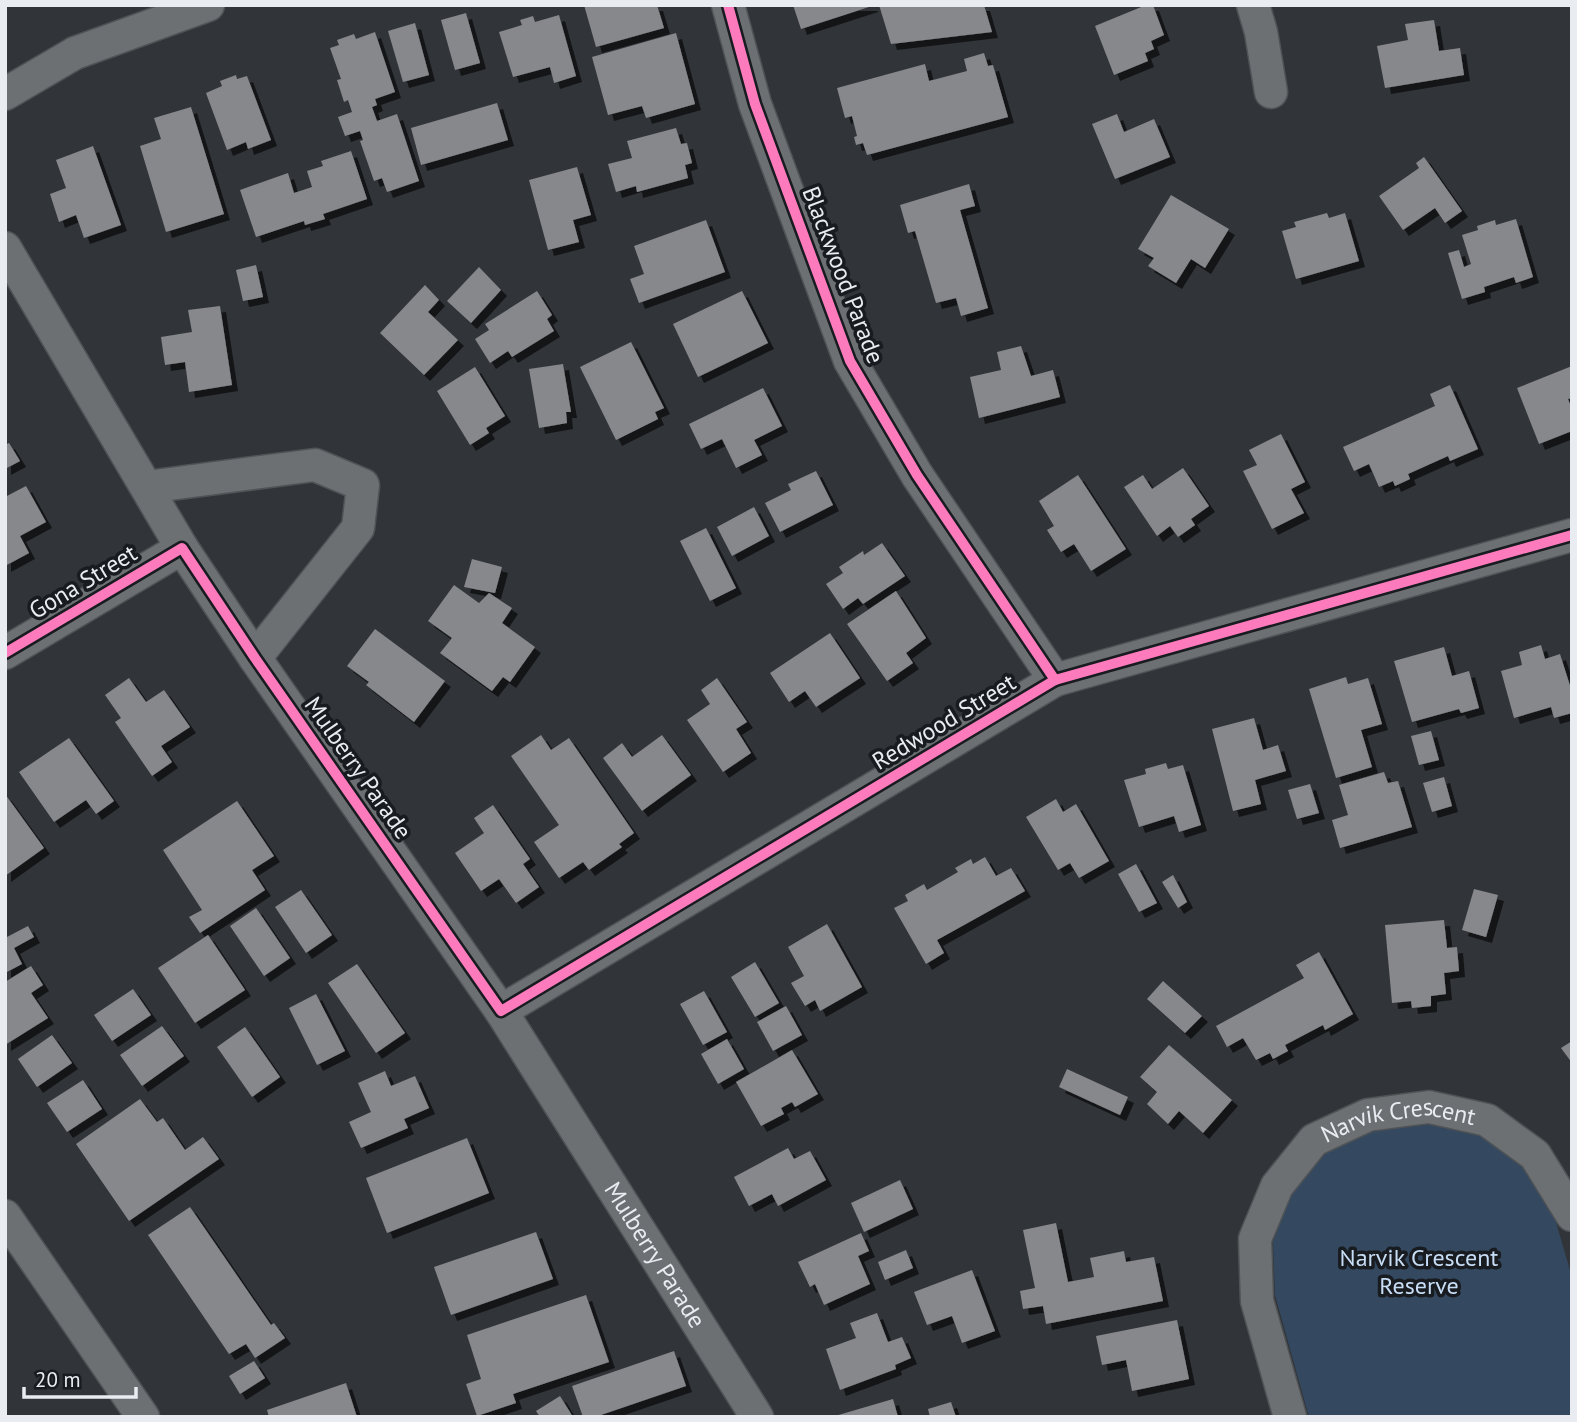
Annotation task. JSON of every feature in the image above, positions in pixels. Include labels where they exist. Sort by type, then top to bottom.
[{"type":"street","points":[[5,94],[75,53],[208,5]]},
{"type":"street","name":"Blackwood Parade","points":[[728,5],[755,104],[850,361],[917,475],[1055,680]]},
{"type":"street","points":[[1253,5],[1261,32],[1271,92]]},
{"type":"street","name":"Mulberry Parade","points":[[5,248],[182,548],[255,658],[501,1012],[757,1417]]},
{"type":"street","points":[[147,487],[315,465],[363,485],[358,528],[255,658]]},
{"type":"street","name":"Redwood Street","points":[[501,1012],[1055,680],[1572,536]]},
{"type":"street","name":"Gona Street","points":[[5,653],[182,548]]},
{"type":"street","name":"Narvik Crescent","points":[[1290,1417],[1257,1301],[1255,1239],[1277,1186],[1314,1140],[1368,1115],[1429,1107],[1487,1120],[1535,1155],[1572,1215]]},
{"type":"street","points":[[5,1216],[143,1417]]},
{"type":"green space","name":"Narvik Crescent Reserve","points":[[1433,1124],[1482,1136],[1525,1169],[1555,1219],[1572,1277],[1572,1417],[1309,1417],[1275,1295],[1273,1242],[1291,1194],[1326,1153],[1373,1131]]},
{"type":"building","points":[[584,5],[657,5],[664,28],[596,47]]},
{"type":"building","points":[[793,5],[872,5],[872,6],[801,29]]},
{"type":"building","points":[[879,5],[984,5],[992,32],[891,44]]},
{"type":"building","points":[[1146,5],[1153,5],[1164,35],[1151,41],[1154,49],[1145,53],[1148,61],[1114,75],[1095,26]]},
{"type":"building","points":[[466,13],[480,63],[455,70],[441,20]]},
{"type":"building","points":[[559,15],[576,76],[554,83],[550,67],[513,77],[499,32],[522,25],[520,20],[533,16],[535,22]]},
{"type":"building","points":[[1434,20],[1439,51],[1460,48],[1464,75],[1385,88],[1377,46],[1408,40],[1405,24]]},
{"type":"building","points":[[415,23],[429,75],[403,82],[388,31]]},
{"type":"building","points":[[375,32],[395,92],[375,99],[377,105],[372,107],[377,121],[397,114],[419,181],[387,192],[382,178],[374,181],[360,141],[363,140],[360,131],[345,136],[338,117],[352,112],[348,100],[344,102],[337,80],[341,79],[330,48],[339,45],[337,40],[354,34],[356,39]]},
{"type":"building","points":[[676,33],[695,104],[646,118],[642,106],[608,115],[592,57]]},
{"type":"building","points":[[984,53],[988,66],[993,65],[1008,117],[867,155],[863,143],[856,145],[854,137],[857,136],[852,116],[845,118],[837,88],[925,64],[929,81],[967,71],[964,59]]},
{"type":"building","points":[[236,75],[237,79],[247,76],[271,140],[248,149],[246,142],[227,150],[206,93],[222,86],[220,81]]},
{"type":"building","points":[[497,103],[508,140],[421,165],[411,128]]},
{"type":"building","points":[[191,107],[224,214],[166,232],[140,146],[161,139],[154,118]]},
{"type":"building","points":[[1117,114],[1124,132],[1154,119],[1170,157],[1115,179],[1092,124]]},
{"type":"building","points":[[676,128],[681,144],[687,143],[692,163],[685,165],[688,178],[637,192],[636,186],[616,192],[608,164],[632,158],[627,141]]},
{"type":"building","points":[[93,146],[121,225],[84,238],[76,215],[59,222],[50,194],[66,188],[56,160]]},
{"type":"building","points":[[351,151],[367,199],[323,214],[325,219],[305,225],[304,221],[256,237],[240,190],[288,173],[294,193],[312,187],[307,171],[323,166],[321,161]]},
{"type":"building","points":[[1424,157],[1462,211],[1445,223],[1435,208],[1403,230],[1379,196],[1419,168],[1416,163]]},
{"type":"building","points":[[577,167],[591,215],[573,220],[579,242],[548,250],[529,180]]},
{"type":"building","points":[[969,184],[975,206],[960,210],[988,308],[961,316],[956,298],[936,303],[915,231],[908,233],[900,205]]},
{"type":"building","points":[[1171,195],[1229,229],[1205,268],[1191,259],[1176,283],[1148,266],[1154,258],[1138,249]]},
{"type":"building","points":[[1327,213],[1329,218],[1345,213],[1359,261],[1296,279],[1282,231],[1296,227],[1294,222]]},
{"type":"building","points":[[1516,219],[1533,277],[1516,283],[1514,277],[1484,287],[1485,292],[1462,299],[1448,253],[1459,250],[1464,267],[1471,264],[1462,235],[1495,220],[1496,225]]},
{"type":"building","points":[[706,220],[725,272],[639,303],[630,279],[644,274],[634,246]]},
{"type":"building","points":[[256,265],[263,297],[243,301],[236,270]]},
{"type":"building","points":[[479,267],[501,290],[471,323],[447,301]]},
{"type":"building","points":[[425,285],[439,300],[428,312],[458,340],[424,375],[380,333]]},
{"type":"building","points":[[537,291],[552,315],[547,319],[554,331],[512,357],[508,351],[490,363],[475,339],[489,330],[485,324]]},
{"type":"building","points":[[742,291],[768,343],[698,377],[673,324]]},
{"type":"building","points":[[220,306],[232,385],[189,392],[185,362],[165,365],[161,337],[192,332],[188,310]]},
{"type":"building","points":[[631,342],[664,408],[655,412],[658,419],[616,440],[580,367]]},
{"type":"building","points":[[1021,346],[1031,376],[1053,370],[1060,397],[979,418],[970,377],[1001,370],[997,352]]},
{"type":"building","points":[[563,364],[571,412],[566,412],[567,423],[539,428],[529,369]]},
{"type":"building","points":[[1572,366],[1572,398],[1568,399],[1572,409],[1572,431],[1539,444],[1517,388]]},
{"type":"building","points":[[475,367],[505,416],[486,428],[489,433],[470,445],[437,391]]},
{"type":"building","points":[[1450,385],[1478,449],[1450,461],[1448,456],[1408,474],[1410,479],[1395,486],[1393,481],[1379,487],[1369,464],[1354,471],[1343,447],[1435,406],[1430,394]]},
{"type":"building","points":[[763,388],[782,426],[754,440],[762,455],[736,468],[722,439],[701,449],[689,424]]},
{"type":"building","points":[[1281,434],[1305,482],[1291,489],[1304,513],[1272,529],[1243,471],[1257,465],[1249,450]]},
{"type":"building","points":[[9,443],[20,461],[5,469],[5,445]]},
{"type":"building","points":[[1183,468],[1209,506],[1191,519],[1195,525],[1178,537],[1170,526],[1157,536],[1124,487],[1143,475],[1152,489]]},
{"type":"building","points":[[816,471],[833,505],[780,532],[765,503],[791,490],[788,484]]},
{"type":"building","points":[[1078,475],[1126,549],[1091,571],[1074,544],[1061,552],[1047,530],[1054,526],[1039,501]]},
{"type":"building","points":[[26,486],[46,522],[20,536],[29,553],[5,566],[5,497]]},
{"type":"building","points":[[754,507],[769,536],[732,556],[717,527]]},
{"type":"building","points":[[706,528],[736,588],[710,601],[680,541]]},
{"type":"building","points":[[882,543],[905,576],[863,604],[858,598],[843,609],[826,584],[843,573],[839,567],[863,551],[864,555]]},
{"type":"building","points":[[472,559],[502,567],[495,593],[464,587]]},
{"type":"building","points":[[454,585],[479,603],[489,593],[512,608],[502,623],[535,647],[510,682],[503,677],[492,691],[440,653],[452,638],[428,621]]},
{"type":"building","points":[[896,591],[926,638],[906,653],[913,663],[887,681],[847,624]]},
{"type":"building","points":[[375,629],[445,681],[414,722],[366,685],[369,682],[347,666]]},
{"type":"building","points":[[830,633],[860,678],[816,707],[805,691],[789,702],[770,673]]},
{"type":"building","points":[[1541,645],[1545,659],[1560,654],[1572,692],[1572,713],[1554,718],[1551,707],[1514,718],[1501,671],[1522,665],[1519,652]]},
{"type":"building","points":[[1444,647],[1452,676],[1469,671],[1479,708],[1461,713],[1459,709],[1412,722],[1394,661]]},
{"type":"building","points":[[1346,677],[1348,684],[1368,678],[1382,724],[1361,730],[1372,767],[1336,778],[1309,689]]},
{"type":"building","points":[[129,678],[146,702],[164,690],[190,727],[161,746],[172,762],[152,776],[115,722],[121,718],[105,695]]},
{"type":"building","points":[[717,678],[747,722],[736,729],[751,753],[723,772],[687,720],[710,704],[701,690]]},
{"type":"building","points":[[1254,718],[1263,750],[1278,745],[1286,771],[1255,780],[1261,804],[1233,811],[1212,729]]},
{"type":"building","points":[[1431,731],[1439,760],[1419,765],[1411,736]]},
{"type":"building","points":[[541,735],[551,750],[569,738],[634,833],[619,844],[622,847],[589,870],[583,862],[559,878],[534,842],[559,825],[511,756]]},
{"type":"building","points":[[662,735],[691,775],[642,811],[603,758],[622,743],[632,757]]},
{"type":"building","points":[[69,738],[114,801],[96,814],[86,800],[54,822],[19,772]]},
{"type":"building","points":[[1166,763],[1168,769],[1183,765],[1201,825],[1179,832],[1174,816],[1139,827],[1124,780],[1146,774],[1145,769]]},
{"type":"building","points":[[1384,772],[1388,783],[1398,781],[1412,827],[1340,848],[1332,820],[1348,815],[1339,785]]},
{"type":"building","points":[[1444,777],[1452,806],[1432,812],[1423,783]]},
{"type":"building","points":[[1310,784],[1319,813],[1297,819],[1288,790]]},
{"type":"building","points":[[5,794],[44,848],[5,876]]},
{"type":"building","points":[[1056,799],[1063,812],[1076,804],[1109,861],[1079,878],[1070,863],[1058,870],[1026,817]]},
{"type":"building","points":[[237,801],[274,856],[252,870],[265,890],[200,933],[189,917],[202,910],[163,850]]},
{"type":"building","points":[[493,805],[530,859],[523,864],[539,887],[516,903],[499,879],[481,891],[455,853],[484,833],[474,818]]},
{"type":"building","points":[[985,857],[996,876],[1011,868],[1025,891],[937,940],[944,953],[926,964],[894,908],[908,901],[905,895],[924,884],[927,890],[958,872],[955,868],[971,859],[973,864]]},
{"type":"building","points":[[1136,864],[1157,903],[1139,912],[1118,874]]},
{"type":"building","points":[[1173,875],[1187,902],[1178,908],[1162,882]]},
{"type":"building","points":[[1474,889],[1498,895],[1486,937],[1462,930]]},
{"type":"building","points":[[301,890],[332,935],[306,953],[275,907]]},
{"type":"building","points":[[256,908],[290,958],[264,976],[230,926]]},
{"type":"building","points":[[1444,920],[1447,948],[1457,947],[1459,971],[1444,973],[1446,994],[1431,996],[1431,1006],[1412,1008],[1411,1001],[1392,1003],[1385,925]]},
{"type":"building","points":[[827,924],[862,987],[820,1011],[815,1000],[805,1006],[791,983],[804,976],[788,947]]},
{"type":"building","points":[[28,926],[34,937],[14,948],[22,964],[5,973],[5,938]]},
{"type":"building","points":[[208,935],[245,990],[195,1023],[158,968]]},
{"type":"building","points":[[1319,952],[1353,1014],[1325,1030],[1323,1025],[1285,1045],[1288,1051],[1273,1059],[1270,1053],[1256,1060],[1243,1038],[1227,1047],[1216,1026],[1304,978],[1296,965]]},
{"type":"building","points":[[755,962],[779,1003],[755,1017],[731,977]]},
{"type":"building","points":[[357,964],[405,1033],[376,1053],[328,983]]},
{"type":"building","points":[[31,966],[43,985],[31,993],[48,1018],[5,1045],[5,982]]},
{"type":"building","points":[[1163,981],[1202,1016],[1185,1033],[1147,999]]},
{"type":"building","points":[[133,989],[151,1015],[112,1041],[94,1015]]},
{"type":"building","points":[[704,991],[727,1032],[703,1045],[680,1004]]},
{"type":"building","points":[[316,994],[345,1051],[317,1065],[289,1008]]},
{"type":"building","points":[[786,1006],[802,1035],[773,1051],[757,1022]]},
{"type":"building","points":[[162,1026],[184,1056],[142,1086],[120,1055]]},
{"type":"building","points":[[245,1027],[280,1077],[252,1097],[217,1047]]},
{"type":"building","points":[[52,1035],[72,1063],[37,1087],[18,1059]]},
{"type":"building","points":[[727,1039],[744,1069],[718,1084],[701,1054]]},
{"type":"building","points":[[1572,1041],[1572,1063],[1561,1048]]},
{"type":"building","points":[[1169,1045],[1232,1100],[1203,1133],[1179,1111],[1168,1124],[1147,1104],[1157,1092],[1140,1077]]},
{"type":"building","points":[[792,1050],[818,1094],[795,1107],[792,1102],[781,1108],[784,1114],[761,1126],[736,1082]]},
{"type":"building","points":[[1067,1069],[1128,1097],[1120,1115],[1059,1087]]},
{"type":"building","points":[[385,1071],[391,1086],[415,1076],[429,1108],[404,1119],[408,1128],[361,1148],[349,1122],[371,1112],[358,1083]]},
{"type":"building","points":[[83,1080],[102,1109],[67,1132],[47,1103]]},
{"type":"building","points":[[140,1099],[157,1122],[163,1118],[185,1150],[203,1137],[219,1159],[129,1221],[76,1144]]},
{"type":"building","points":[[467,1138],[489,1193],[387,1233],[366,1178]]},
{"type":"building","points":[[788,1148],[794,1159],[810,1151],[826,1180],[778,1206],[772,1194],[749,1206],[734,1177]]},
{"type":"building","points":[[900,1180],[913,1209],[864,1232],[851,1203]]},
{"type":"building","points":[[190,1207],[271,1325],[274,1323],[285,1338],[255,1358],[246,1344],[229,1354],[148,1235]]},
{"type":"building","points":[[1056,1223],[1068,1282],[1094,1277],[1090,1258],[1124,1251],[1126,1262],[1154,1257],[1163,1301],[1046,1324],[1043,1306],[1023,1309],[1020,1291],[1035,1288],[1023,1230]]},
{"type":"building","points":[[536,1232],[553,1279],[451,1315],[434,1267]]},
{"type":"building","points":[[861,1233],[869,1251],[858,1256],[870,1284],[824,1305],[815,1284],[810,1287],[798,1262]]},
{"type":"building","points":[[906,1250],[913,1268],[885,1280],[878,1262]]},
{"type":"building","points":[[972,1270],[995,1331],[962,1343],[952,1316],[927,1325],[914,1292]]},
{"type":"building","points":[[586,1295],[609,1362],[513,1394],[516,1403],[477,1416],[466,1384],[481,1379],[467,1335]]},
{"type":"building","points":[[877,1313],[888,1342],[902,1337],[911,1358],[895,1365],[896,1369],[840,1390],[826,1349],[856,1338],[850,1323]]},
{"type":"building","points":[[1177,1320],[1189,1379],[1132,1391],[1126,1360],[1102,1365],[1096,1336]]},
{"type":"building","points":[[674,1351],[686,1386],[595,1417],[583,1417],[572,1386]]},
{"type":"building","points":[[254,1361],[265,1378],[240,1394],[229,1376]]},
{"type":"building","points":[[346,1383],[357,1417],[269,1417],[267,1410]]},
{"type":"building","points":[[560,1396],[573,1417],[540,1417],[536,1411]]},
{"type":"building","points":[[893,1399],[898,1417],[835,1416]]},
{"type":"building","points":[[951,1402],[956,1417],[930,1417],[928,1409]]},
{"type":"cycle path","points":[[728,5],[755,104],[850,361],[917,475],[1055,680]]},
{"type":"cycle path","points":[[5,653],[182,548],[255,658],[501,1011],[1055,680],[1572,535]]}]
